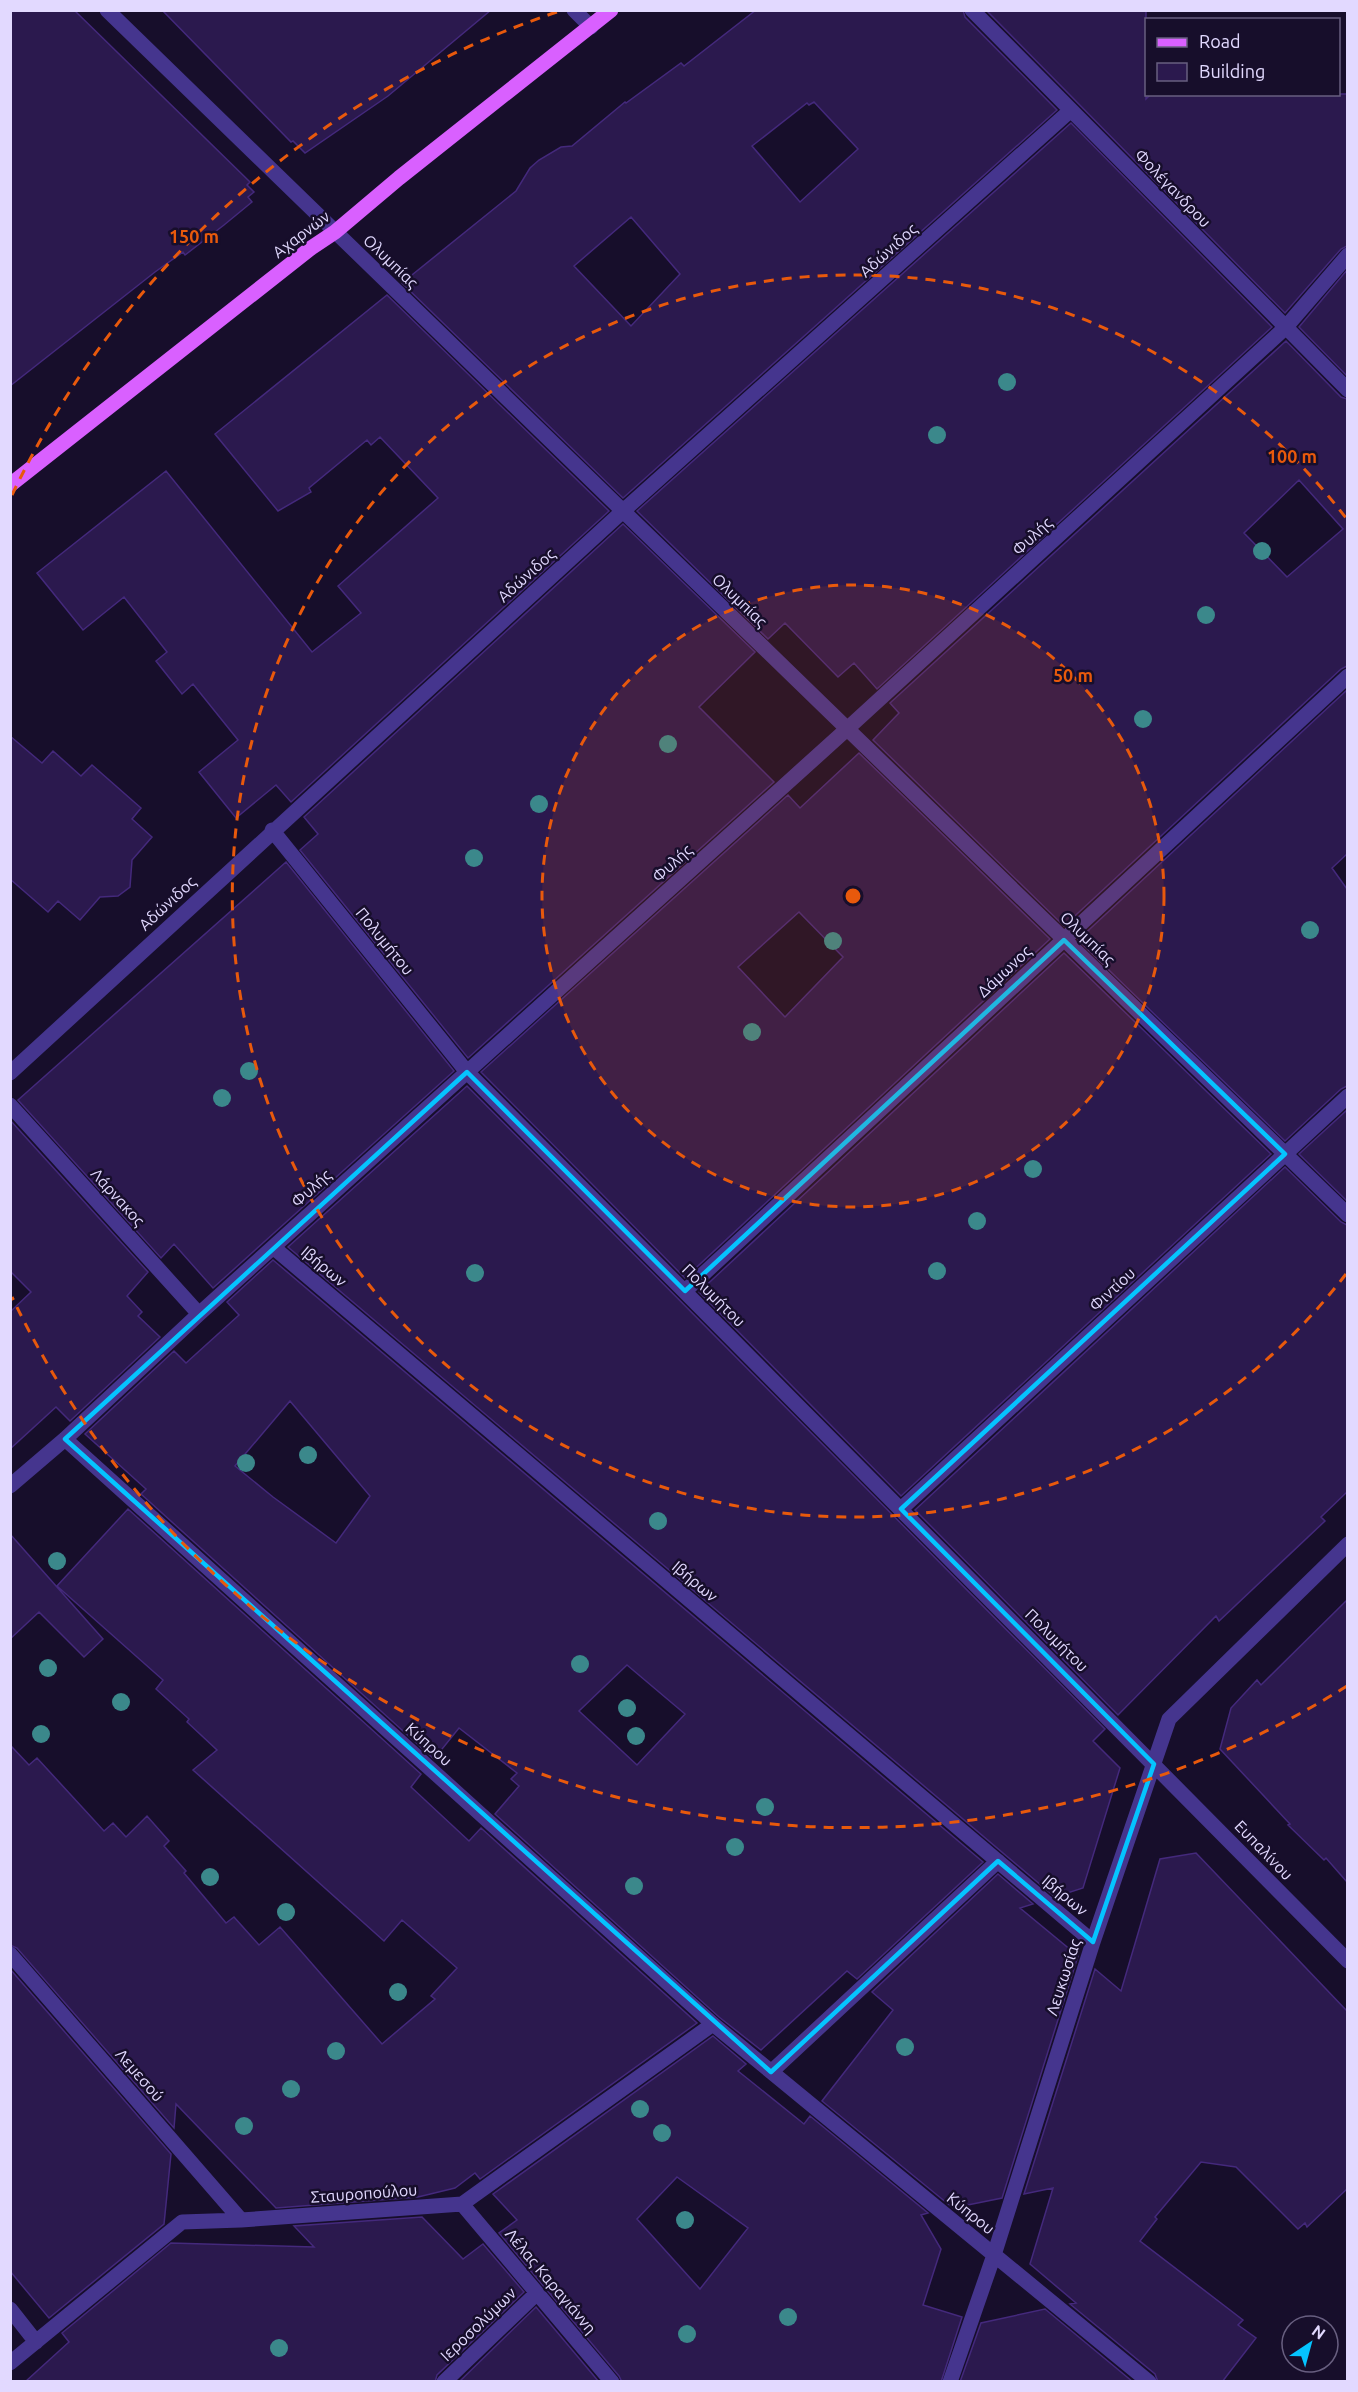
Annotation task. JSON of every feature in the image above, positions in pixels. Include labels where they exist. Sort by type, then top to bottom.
[{"type":"main road","name":"Αχαρνών","points":[[10,484],[302,255],[335,232],[399,178],[611,10]]},
{"type":"street","name":"Ολυμπίας","points":[[107,10],[1347,1215]]},
{"type":"street","points":[[574,10],[591,27]]},
{"type":"street","name":"Φολέγανδρου","points":[[972,10],[1347,390]]},
{"type":"street","name":"Αδώνιδος","points":[[10,1073],[622,511],[1071,110]]},
{"type":"street","name":"Φυλής","points":[[10,1486],[65,1439],[199,1314],[847,729],[1285,328],[1347,255]]},
{"type":"street","name":"Δάμωνος","points":[[685,1291],[1347,676]]},
{"type":"street","name":"Πολυμήτου","points":[[273,830],[467,1072],[1154,1764]]},
{"type":"street","name":"Φιντίου","points":[[901,1509],[1347,1096]]},
{"type":"street","name":"Λάρνακος","points":[[10,1105],[199,1314]]},
{"type":"street","name":"Ιβήρων","points":[[273,1247],[1093,1942]]},
{"type":"street","name":"Κύπρου","points":[[65,1439],[712,2024],[1149,2382]]},
{"type":"street","name":"Λευκωσίας","points":[[950,2382],[994,2254],[1093,1942],[1169,1719],[1347,1544]]},
{"type":"street","name":"Ευπαλίνου","points":[[1154,1764],[1347,1961]]},
{"type":"street","points":[[771,2072],[998,1861]]},
{"type":"street","name":"Λεμεσού","points":[[10,1954],[241,2220]]},
{"type":"street","points":[[462,2204],[712,2024]]},
{"type":"street","name":"Σταυροπούλου","points":[[10,2363],[182,2222],[462,2204]]},
{"type":"street","name":"Λέλας Καραγιάννη","points":[[462,2204],[612,2382]]},
{"type":"street","name":"Ιεροσολύμων","points":[[444,2382],[537,2293]]},
{"type":"street","points":[[10,2309],[36,2342]]},
{"type":"highlighted area","points":[[1064,940],[1285,1154],[901,1509],[1154,1764],[1093,1942],[998,1861],[771,2072],[65,1439],[467,1072],[685,1291]]},
{"type":"building","points":[[10,10],[74,10],[250,182],[247,185],[254,192],[248,197],[252,202],[224,225],[185,255],[183,252],[155,272],[10,386]]},
{"type":"building","points":[[162,10],[491,10],[388,96],[305,153],[293,141],[291,142]]},
{"type":"building","points":[[756,10],[963,10],[965,17],[1057,110],[623,498],[402,283],[516,191],[530,168],[539,160],[561,147],[572,146],[625,102],[681,63],[684,66]],"holes":[[[814,102],[858,149],[800,202],[752,146],[807,103],[809,105]],[[631,217],[680,274],[631,326],[574,266]]]},
{"type":"building","points":[[986,10],[1146,10],[1146,99],[1149,96],[1340,96],[1340,94],[1347,94],[1347,246],[1341,249],[1285,313]]},
{"type":"building","points":[[1071,123],[1272,327],[877,689],[854,663],[838,677],[785,623],[768,639],[637,511]]},
{"type":"building","points":[[1347,270],[1347,376],[1299,327]]},
{"type":"building","points":[[387,295],[609,511],[291,802],[276,785],[236,818],[199,772],[238,740],[193,684],[182,694],[156,661],[167,652],[124,597],[83,630],[37,573],[166,471],[312,652],[361,613],[338,586],[438,498],[380,437],[371,445],[367,440],[309,488],[311,492],[278,511],[215,434]]},
{"type":"building","points":[[1286,341],[1341,397],[1347,399],[1347,666],[1341,669],[1064,926],[873,740],[899,713],[890,703]],"holes":[[[1299,480],[1343,529],[1287,577],[1244,533]]]},
{"type":"building","points":[[623,524],[755,652],[699,707],[774,782],[468,1058],[300,850],[318,834],[304,817]]},
{"type":"building","points":[[1347,690],[1347,854],[1332,868],[1347,889],[1347,1086],[1285,1141],[1078,940]]},
{"type":"building","points":[[10,736],[42,763],[53,751],[81,776],[92,765],[141,808],[132,819],[152,837],[132,860],[130,887],[118,896],[100,897],[80,920],[58,901],[48,912],[10,879]]},
{"type":"building","points":[[859,753],[1050,939],[685,1278],[481,1072],[788,795],[800,808]],"holes":[[[799,912],[843,957],[785,1017],[738,967]]]},
{"type":"building","points":[[286,862],[454,1071],[213,1288],[174,1244],[161,1258],[18,1100]]},
{"type":"building","points":[[1064,953],[1271,1154],[901,1496],[699,1292]]},
{"type":"building","points":[[467,1086],[1105,1729],[1093,1741],[1120,1768],[1083,1888],[1055,1897],[288,1247]]},
{"type":"building","points":[[1347,1110],[1347,1201],[1299,1154]]},
{"type":"building","points":[[10,1120],[148,1272],[127,1296],[142,1312],[138,1316],[160,1337],[70,1421],[56,1407],[10,1449],[10,1312],[31,1292],[10,1271]]},
{"type":"building","points":[[1285,1167],[1341,1222],[1347,1225],[1347,1492],[1321,1517],[1325,1521],[1219,1621],[1216,1616],[1118,1715],[915,1510]]},
{"type":"building","points":[[273,1260],[983,1862],[857,1979],[847,1971],[761,2050],[719,2017],[495,1814],[519,1786],[511,1779],[517,1773],[459,1728],[434,1759],[141,1494],[146,1489],[85,1434],[174,1351],[186,1363],[239,1315],[227,1302]],"holes":[[[290,1401],[370,1496],[336,1543],[235,1466]],[[627,1665],[685,1714],[637,1765],[579,1711]]]},
{"type":"building","points":[[128,1509],[421,1774],[411,1787],[469,1841],[481,1828],[697,2023],[480,2179],[475,2173],[455,2188],[418,2197],[276,2208],[176,2104],[174,2128],[17,1948],[10,1945],[10,1745],[29,1765],[37,1758],[104,1831],[113,1823],[126,1837],[147,1816],[169,1841],[164,1846],[226,1923],[234,1917],[259,1945],[280,1927],[382,2044],[435,1999],[431,1996],[457,1968],[402,1920],[384,1941],[193,1770],[217,1750],[187,1722],[189,1719],[156,1689],[163,1680],[57,1586]]},
{"type":"building","points":[[10,1534],[103,1639],[84,1657],[39,1612],[10,1639]]},
{"type":"building","points":[[1347,1600],[1347,1882],[1326,1858],[1324,1860],[1288,1825],[1290,1824],[1220,1749],[1231,1708],[1257,1680],[1261,1685]]},
{"type":"building","points":[[1196,1853],[1347,2011],[1347,2189],[1307,2227],[1305,2223],[1298,2229],[1236,2167],[1201,2162],[1155,2217],[1157,2219],[1140,2241],[1243,2320],[1238,2325],[1256,2338],[1222,2382],[1158,2382],[1155,2374],[1070,2304],[1076,2303],[1030,2264],[1053,2188],[1024,2194],[1095,1969],[1121,1991],[1160,1859]]},
{"type":"building","points":[[998,1874],[1033,1904],[1020,1908],[1078,1956],[1002,2198],[953,2208],[822,2101],[893,2010],[872,1992]]},
{"type":"building","points":[[10,1969],[171,2154],[164,2224],[49,2318],[10,2271]]},
{"type":"building","points":[[713,2036],[746,2064],[738,2071],[804,2124],[810,2116],[928,2213],[921,2215],[941,2249],[923,2305],[962,2317],[941,2382],[622,2382],[499,2233],[517,2220],[493,2194]],"holes":[[[677,2177],[748,2228],[700,2289],[637,2219]]]},
{"type":"building","points":[[422,2217],[463,2259],[483,2244],[524,2292],[437,2375],[435,2382],[25,2382],[69,2342],[62,2333],[171,2243],[314,2247],[294,2226]]},
{"type":"building","points":[[536,2307],[599,2382],[459,2382]]},
{"type":"building","points":[[1045,2309],[1133,2382],[960,2382],[981,2323]]}]
